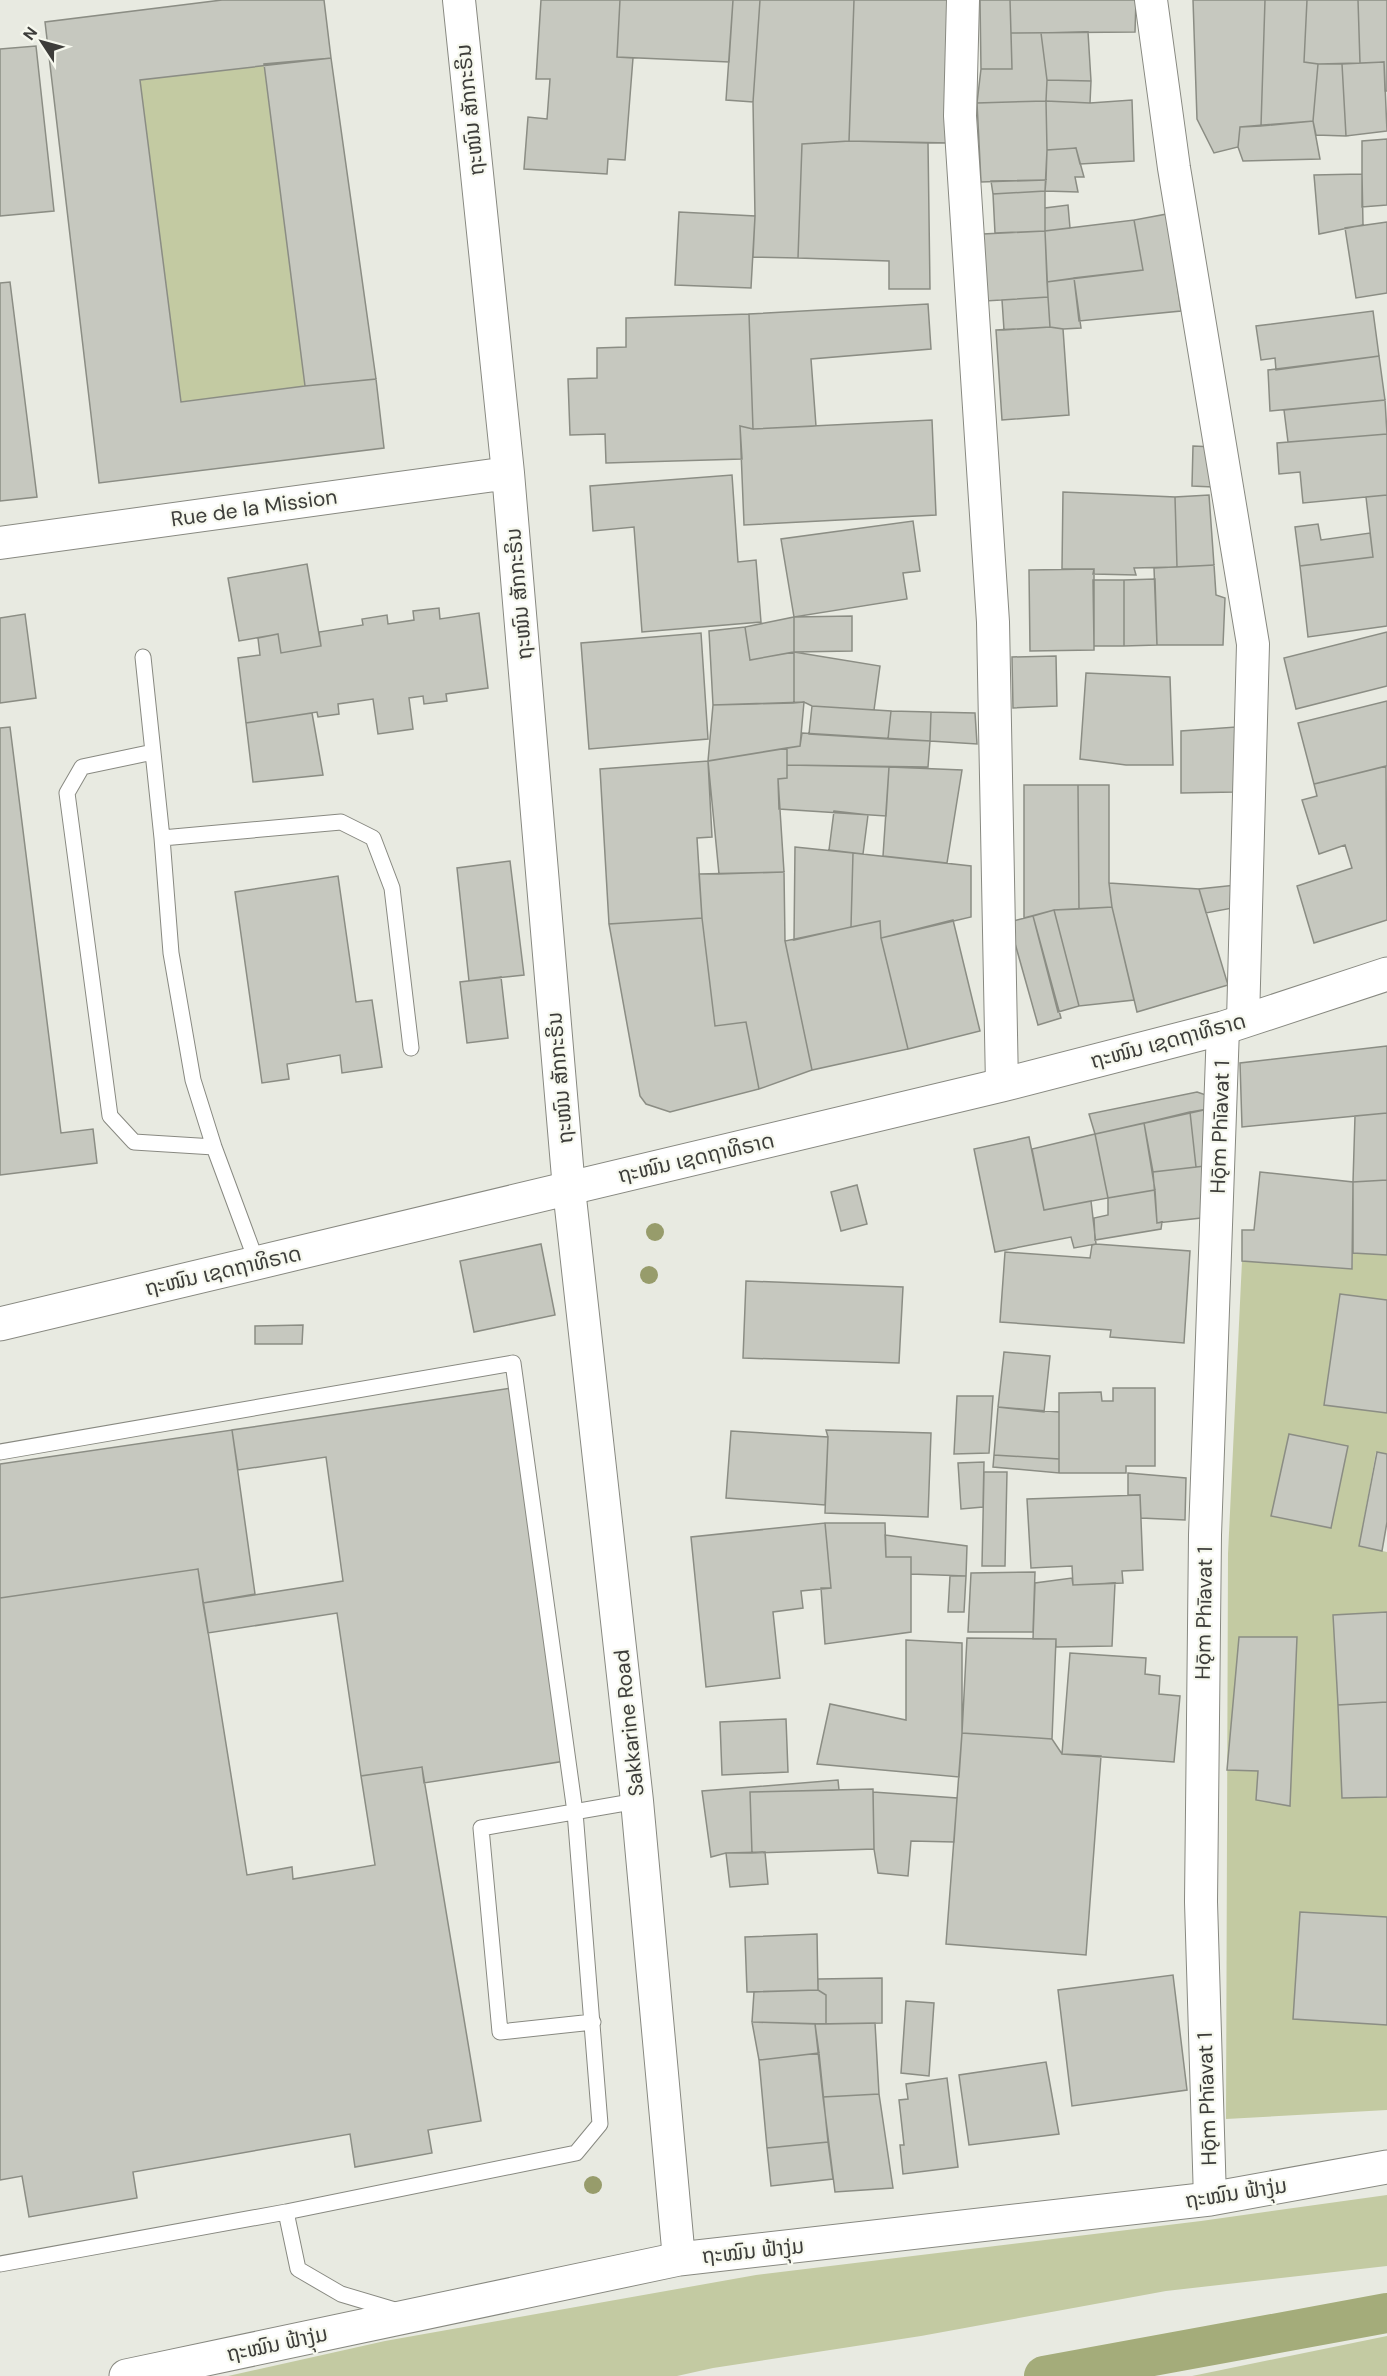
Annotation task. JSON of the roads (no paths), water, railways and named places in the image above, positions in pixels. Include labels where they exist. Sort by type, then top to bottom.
[{"type":"main road","name":"ຖະໜົນ ເຊດຖາທິຣາດ","points":[[0,1324],[1002,1085],[1233,1024],[1387,974]]},
{"type":"main road","name":"ຖະໝົນ ຟ້າງຸ່ມ","points":[[126,2376],[679,2259],[1210,2199],[1387,2167]]},
{"type":"street","name":"ຖະໜົນ ສັກກະຣິນ","points":[[459,0],[508,473],[569,1189]]},
{"type":"street","points":[[963,0],[960,116],[993,622],[1002,1085]]},
{"type":"street","name":"Hǭm Phīavat 1","points":[[1151,0],[1174,168],[1253,644],[1206,1523],[1200,1902],[1210,2199]]},
{"type":"street","name":"Rue de la Mission","points":[[0,543],[508,473]]},
{"type":"street","name":"Sakkarine Road","points":[[569,1189],[593,1387],[637,1802],[679,2259]]},
{"type":"lane","points":[[143,657],[162,838],[171,953],[193,1080],[214,1147],[257,1263]]},
{"type":"lane","points":[[153,752],[82,766],[67,793],[110,1116],[134,1142],[214,1147]]},
{"type":"lane","points":[[162,838],[341,822],[373,838],[392,888],[411,1048]]},
{"type":"lane","points":[[0,1452],[513,1363],[575,1812],[600,2124],[576,2153],[286,2212],[0,2264]]},
{"type":"lane","points":[[593,2022],[500,2032],[481,1828],[637,1802]]},
{"type":"lane","points":[[286,2212],[298,2269],[341,2294],[413,2315]]},
{"type":"waterway","points":[[1044,2376],[1387,2313]]}]
